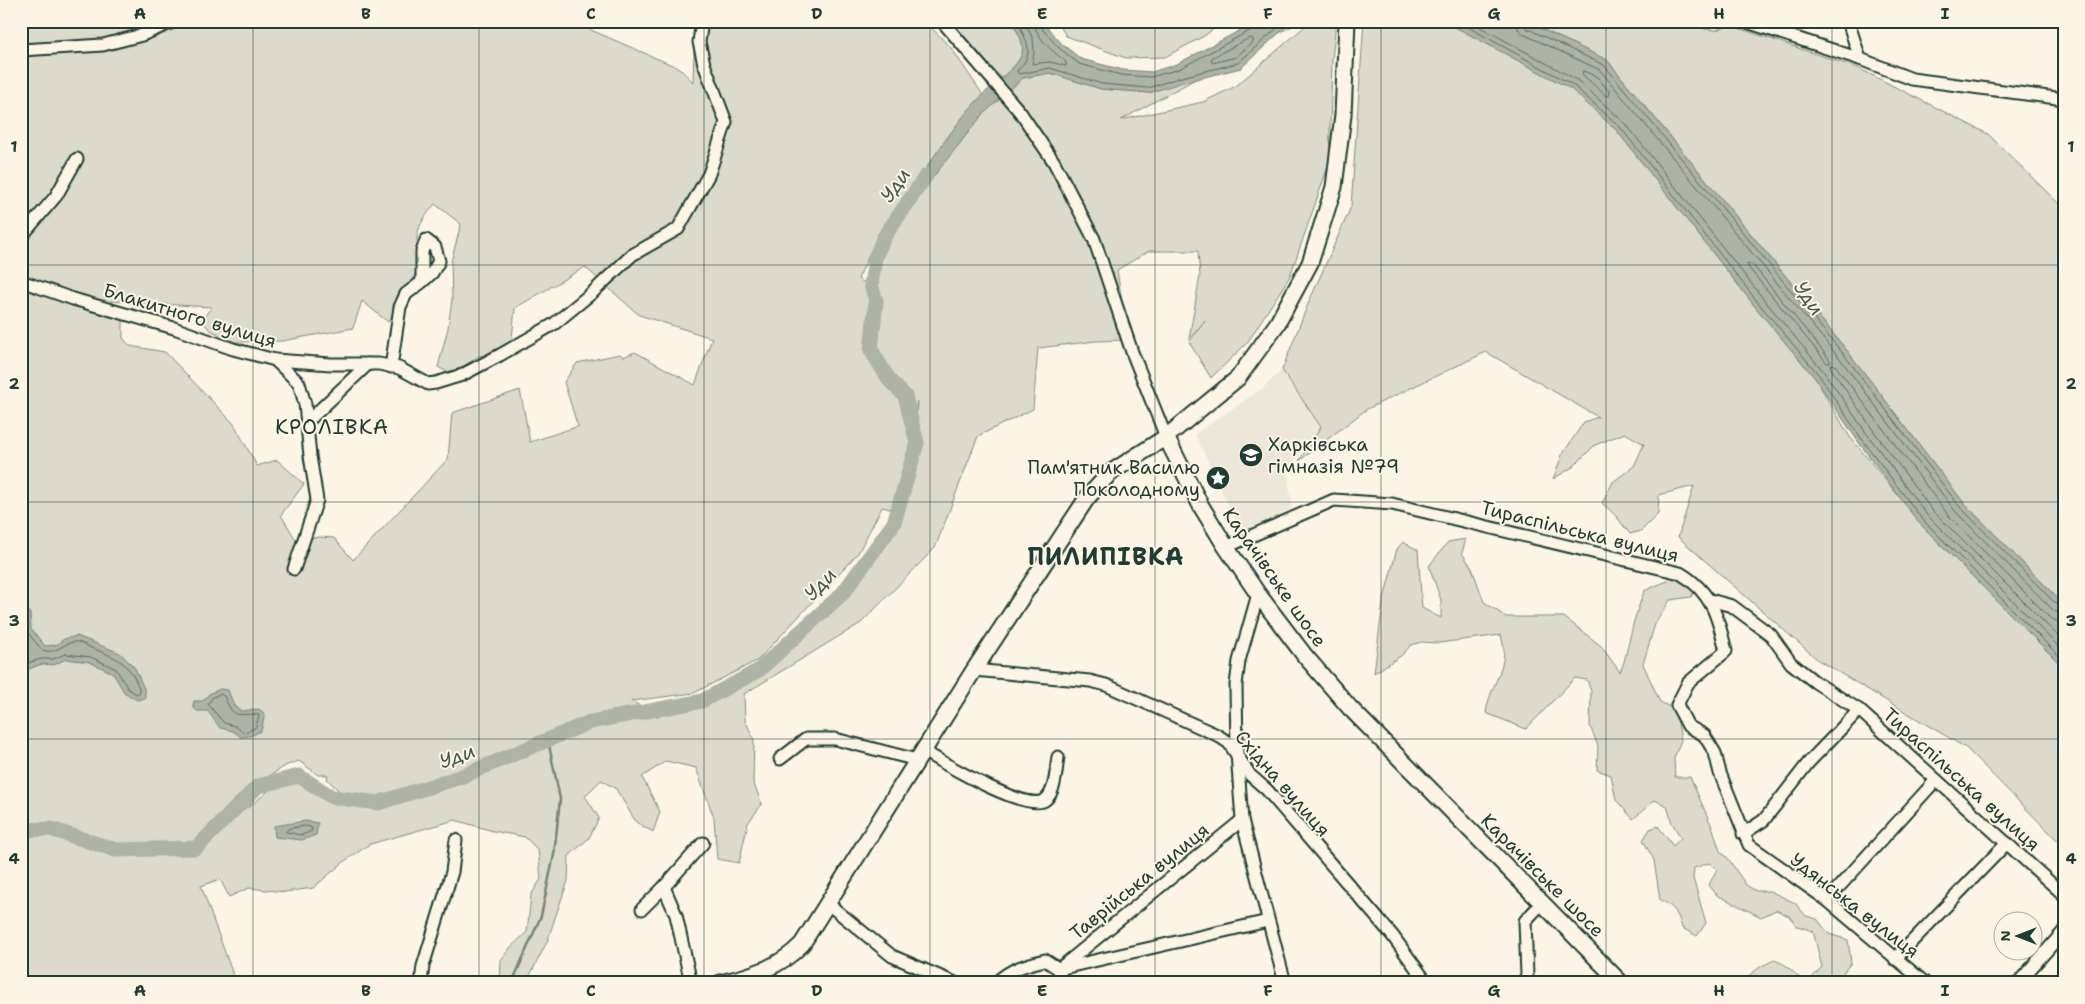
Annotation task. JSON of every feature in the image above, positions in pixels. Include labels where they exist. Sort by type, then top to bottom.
[{"type":"main road","points":[[720,983],[763,971],[788,957],[802,944],[974,670],[1087,498],[1110,473],[1166,436],[1238,378],[1277,324],[1310,263],[1334,187],[1343,115],[1347,21]]},
{"type":"main road","name":"Карачівське шосе","points":[[1166,436],[1201,506],[1226,547],[1304,656],[1350,708],[1621,983]]},
{"type":"street","points":[[21,50],[103,45],[142,35],[175,21]]},
{"type":"street","name":"Блакитного вулиця","points":[[21,281],[73,299],[174,328],[233,349],[275,360],[331,364],[368,364],[391,367],[414,375],[422,382],[428,384],[462,374],[554,324],[593,292],[632,255],[678,229],[709,174],[726,122],[704,64],[700,42],[702,21]]},
{"type":"street","name":"Карачівське шосе","points":[[942,21],[1020,112],[1054,162],[1094,239],[1132,352],[1166,436]]},
{"type":"street","points":[[1744,21],[1860,59],[1912,79],[2064,99]]},
{"type":"street","points":[[1848,21],[1860,59]]},
{"type":"street","points":[[21,237],[56,196],[77,158]]},
{"type":"street","points":[[391,367],[400,306],[406,294],[422,282]]},
{"type":"street","points":[[275,360],[299,383],[306,404],[317,500],[294,568]]},
{"type":"street","points":[[307,422],[368,364]]},
{"type":"street","name":"Тираспільська вулиця","points":[[1226,547],[1334,500],[1392,504],[1680,572],[1692,580],[1710,600],[1719,618],[1726,651],[1688,683],[1677,705],[1688,726],[1704,735],[1715,753],[1720,773],[1743,834]]},
{"type":"street","points":[[1258,594],[1239,661],[1236,686],[1237,753],[1242,820],[1285,983]]},
{"type":"street","name":"Тираспільська вулиця","points":[[1710,600],[1732,606],[1771,635],[1791,663],[1815,682],[1859,710],[2064,895]]},
{"type":"street","name":"Східна вулиця","points":[[974,670],[1090,681],[1106,685],[1229,743],[1250,775],[1267,790],[1392,935],[1426,983]]},
{"type":"street","points":[[1743,834],[1764,820],[1809,762],[1859,710]]},
{"type":"street","points":[[780,759],[806,739],[835,739],[920,756],[1015,798],[1033,803],[1044,801],[1051,793],[1058,757]]},
{"type":"street","points":[[1827,900],[1936,780]]},
{"type":"street","name":"Таврійська вулиця","points":[[1059,969],[1242,820]]},
{"type":"street","name":"Удянська вулиця","points":[[1743,834],[1749,845],[1827,900],[1925,983]]},
{"type":"street","points":[[421,983],[423,966],[452,872],[456,840]]},
{"type":"street","points":[[642,909],[703,842]]},
{"type":"street","points":[[1895,959],[2007,843]]},
{"type":"street","points":[[664,887],[676,915],[691,983]]},
{"type":"street","points":[[827,903],[892,956],[955,983]]},
{"type":"street","points":[[1522,983],[1526,976],[1525,922],[1542,903]]},
{"type":"street","points":[[1059,969],[1268,920]]},
{"type":"street","points":[[2018,983],[2064,931]]},
{"type":"street","points":[[996,983],[1001,978],[1026,964],[1045,960],[1059,969],[1062,983]]},
{"type":"shaded area","points":[[21,21],[173,21],[141,35],[187,21],[570,21],[679,68],[693,82],[695,21],[925,21],[952,49],[983,95],[888,226],[884,223],[858,279],[879,291],[878,280],[882,254],[897,220],[983,114],[1023,78],[1050,73],[1101,89],[1150,93],[1276,21],[1301,21],[1121,120],[1203,102],[1236,86],[1311,21],[1336,21],[1332,61],[1329,164],[1290,276],[1247,343],[1211,378],[1189,342],[1205,321],[1189,339],[1200,276],[1198,251],[1149,251],[1117,270],[1128,340],[1096,341],[1038,348],[1033,409],[978,436],[935,548],[861,623],[744,694],[745,720],[754,740],[753,782],[762,804],[748,823],[739,863],[717,859],[714,818],[696,768],[666,761],[642,777],[660,812],[653,832],[636,822],[616,789],[601,780],[585,796],[599,818],[589,838],[569,856],[568,881],[547,942],[526,983],[500,983],[501,960],[510,948],[527,932],[531,895],[541,879],[538,850],[525,837],[493,831],[455,820],[370,844],[346,860],[313,888],[285,892],[249,888],[229,897],[220,879],[201,886],[236,983],[21,983],[21,53],[89,43],[21,45]],"holes":[[[435,204],[461,224],[451,262],[452,299],[448,328],[438,367],[451,374],[479,356],[511,349],[515,308],[585,267],[639,315],[712,338],[695,385],[635,352],[623,357],[620,354],[577,363],[564,382],[579,426],[530,442],[520,390],[452,413],[448,459],[353,560],[334,538],[320,537],[296,540],[281,515],[304,484],[277,460],[257,466],[234,424],[165,352],[130,346],[123,338],[123,319],[111,301],[212,307],[201,320],[210,330],[235,342],[282,341],[353,328],[362,301],[388,322],[405,296],[415,275],[418,260],[417,237],[424,219]],[[879,294],[881,304],[877,334],[880,358],[890,367],[868,350]],[[917,401],[914,478],[903,509]],[[882,507],[902,512],[836,607],[774,665],[701,708],[592,726],[482,771],[386,804],[332,797],[301,782],[269,790],[248,808],[258,795],[239,795],[287,765],[299,761],[318,775],[328,775],[327,779],[340,792],[383,797],[463,772],[587,721],[646,709],[631,701],[694,693],[758,660],[858,553]]]},
{"type":"shaded area","points":[[951,21],[1013,21],[1023,45],[1021,56],[1014,66],[1001,78]]},
{"type":"shaded area","points":[[1057,21],[1225,21],[1204,36],[1165,57],[1126,58],[1066,36]]},
{"type":"shaded area","points":[[1364,21],[1450,21],[1573,87],[1617,131],[1751,301],[1815,378],[1850,437],[1902,500],[2064,668],[2064,847],[1966,748],[1818,660],[1678,537],[1694,486],[1659,495],[1658,514],[1641,531],[1630,534],[1616,516],[1602,503],[1613,482],[1634,466],[1644,444],[1625,433],[1595,445],[1573,467],[1553,479],[1562,455],[1584,422],[1598,417],[1486,352],[1367,409],[1299,461],[1321,427],[1282,370],[1308,304],[1351,207]]},
{"type":"shaded area","points":[[1525,21],[1701,21],[1704,29],[1716,30],[1729,25],[1858,68],[1988,134],[2064,209],[2064,605],[1964,503],[1849,353],[1607,60]]},
{"type":"shaded area","name":"Харківська гімназія №79","points":[[1282,370],[1321,428],[1287,469],[1292,508],[1242,534],[1195,434],[1263,388]]},
{"type":"shaded area","points":[[1466,539],[1462,553],[1472,568],[1484,602],[1506,617],[1564,617],[1601,646],[1620,672],[1644,591],[1671,580],[1683,581],[1695,590],[1691,597],[1670,600],[1655,624],[1643,664],[1660,702],[1670,707],[1677,718],[1681,740],[1674,758],[1675,777],[1690,777],[1713,829],[1720,851],[1727,857],[1746,885],[1756,891],[1770,891],[1795,903],[1806,916],[1817,919],[1829,934],[1848,940],[1851,963],[1835,983],[1807,983],[1822,967],[1813,931],[1797,926],[1789,916],[1776,910],[1761,917],[1717,895],[1709,885],[1717,869],[1709,863],[1694,868],[1693,878],[1706,923],[1697,936],[1682,928],[1675,911],[1660,900],[1654,860],[1643,840],[1650,829],[1658,826],[1673,846],[1681,838],[1672,823],[1667,806],[1655,800],[1633,819],[1616,800],[1611,775],[1597,770],[1598,746],[1590,726],[1591,691],[1587,680],[1575,678],[1526,729],[1486,713],[1503,659],[1504,649],[1501,635],[1439,643],[1421,642],[1411,645],[1402,655],[1374,673],[1383,602],[1397,549],[1403,542],[1418,550],[1422,608],[1441,618],[1441,600],[1429,566],[1448,542]]},
{"type":"shaded area","points":[[1774,960],[1784,964],[1807,983],[1752,983],[1745,979],[1760,967]]},
{"type":"water","points":[[1013,21],[1044,21],[1062,44],[1081,59],[1123,70],[1152,72],[1177,64],[1250,25],[1254,21],[1292,21],[1241,68],[1180,83],[1149,93],[1101,89],[1050,73],[1023,78],[983,114],[922,191],[910,192],[969,109],[1020,58],[1023,49]]},
{"type":"water","points":[[1450,21],[1525,21],[1607,60],[1849,353],[1964,503],[2064,605],[2064,668],[1918,522],[1857,440],[1815,378],[1756,308],[1617,131],[1571,89],[1455,27]]},
{"type":"water","points":[[21,606],[30,613],[31,629],[45,646],[56,645],[64,639],[77,636],[120,653],[135,668],[145,691],[145,698],[137,700],[124,692],[113,673],[89,662],[66,659],[54,665],[42,664],[26,670],[21,669]]},
{"type":"water","points":[[220,689],[228,690],[234,706],[241,711],[259,709],[265,714],[261,731],[250,736],[241,737],[233,731],[220,728],[208,711],[197,711],[193,707],[194,701],[203,701],[209,694]]},
{"type":"water","points":[[305,821],[318,823],[316,835],[302,840],[275,837],[274,826]]},
{"type":"waterway","name":"Уди","points":[[21,830],[51,829],[116,850],[196,848],[258,786],[299,776],[332,797],[378,803],[460,777],[590,722],[702,701],[759,670],[843,593],[894,523],[917,443],[905,396],[890,381],[871,350],[876,301],[871,285],[875,258],[884,237],[926,176]]},
{"type":"waterway","points":[[512,983],[541,916],[554,855],[560,799],[548,740]]},
{"type":"place","name":"Харківська гімназія №79","points":[[1251,455]]},
{"type":"place","name":"Пам'ятник Василю Поколодному","points":[[1218,478]]},
{"type":"district","name":"КРОЛІВКА","points":[[332,427]]},
{"type":"district","name":"ПИЛИПІВКА","points":[[1106,557]]}]
